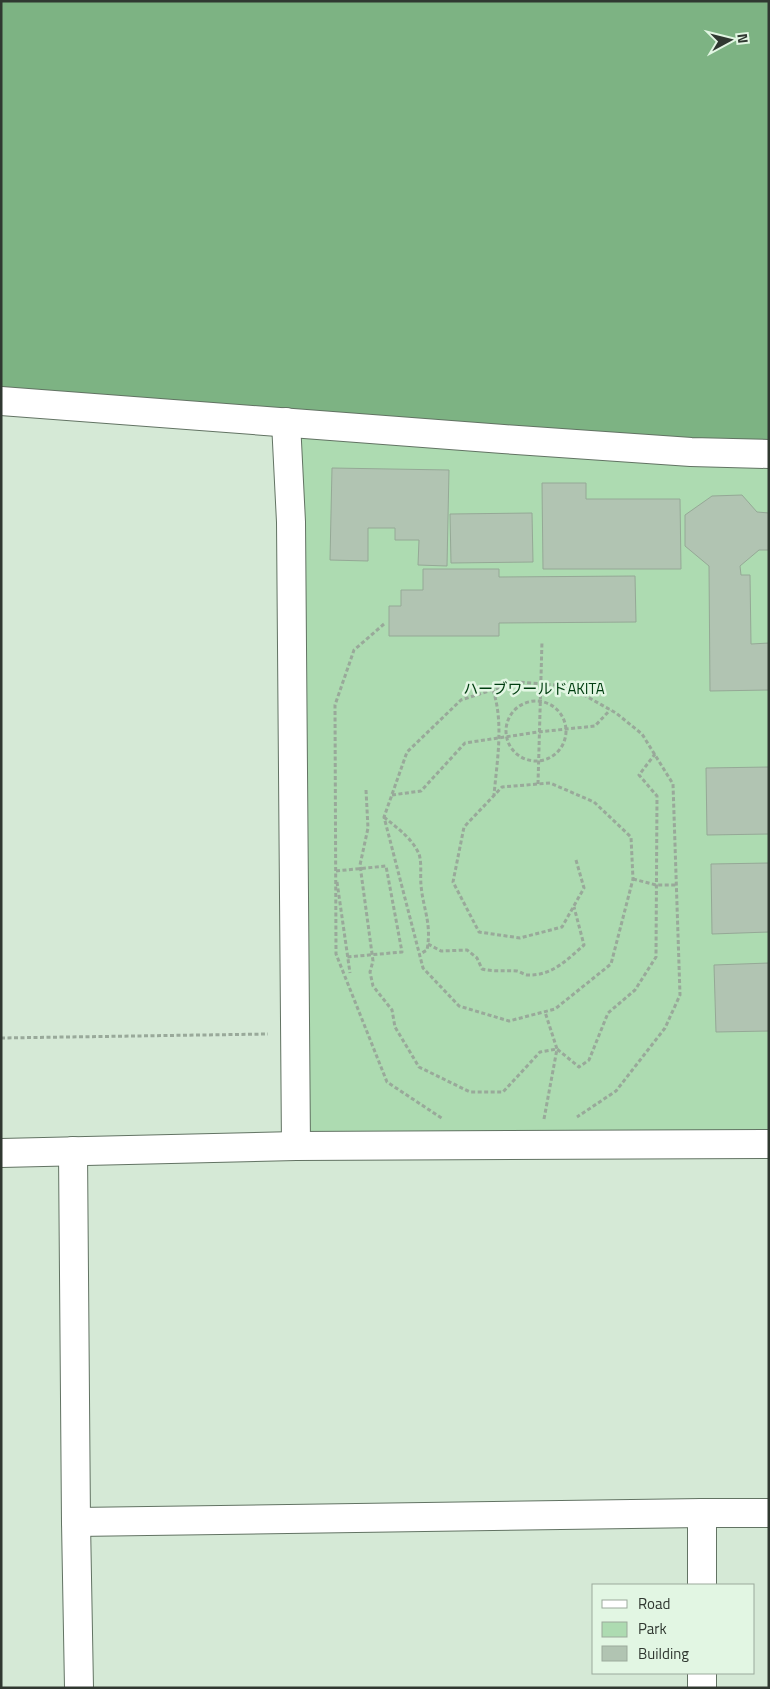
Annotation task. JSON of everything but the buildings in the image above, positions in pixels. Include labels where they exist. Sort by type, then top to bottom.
[{"type":"street","points":[[1,401],[671,450],[769,454]]},
{"type":"street","points":[[286,422],[291,522],[296,1146]]},
{"type":"street","points":[[1,1153],[296,1146],[769,1144]]},
{"type":"street","points":[[73,1151],[79,1688]]},
{"type":"street","points":[[702,1513],[702,1584]]},
{"type":"street","points":[[76,1522],[769,1513]]},
{"type":"street","points":[[702,1674],[702,1688]]},
{"type":"path","points":[[384,624],[354,650],[335,706],[336,954],[387,1082],[446,1121]]},
{"type":"path","points":[[538,784],[542,641]]},
{"type":"path","points":[[572,1121],[616,1091],[665,1028],[680,995],[673,784],[642,734],[610,710],[568,686],[517,682],[461,700],[407,752],[384,817],[423,968],[459,1006],[509,1021],[555,1009],[611,964],[633,879],[630,837],[594,802],[550,783],[502,787],[464,827],[453,882],[479,932],[520,938],[562,927],[584,888],[576,860]]},
{"type":"path","points":[[493,690],[499,707],[494,796]]},
{"type":"path","points":[[526,703],[546,703],[555,708],[561,716],[566,729],[564,744],[551,758],[542,761],[532,761],[515,753],[509,745],[507,737],[507,725],[511,715],[526,703]]},
{"type":"path","points":[[392,794],[421,791],[465,743],[595,726],[610,710]]},
{"type":"path","points":[[366,790],[368,828],[361,868],[373,955],[370,972],[373,986],[392,1010],[395,1027],[419,1066],[470,1092],[503,1092],[540,1052],[557,1049],[579,1067],[589,1060],[608,1013],[634,990],[656,956],[657,796],[640,775],[655,754]]},
{"type":"path","points":[[384,817],[408,836],[419,854],[421,885],[429,922],[427,950],[420,954]]},
{"type":"path","points":[[335,870],[386,866],[402,952],[347,957]]},
{"type":"path","points":[[335,870],[350,973]]},
{"type":"path","points":[[633,879],[656,885],[676,885]]},
{"type":"path","points":[[428,944],[441,951],[467,950],[477,958],[482,969],[495,972],[519,971],[526,975],[538,974],[560,967],[584,945],[574,906]]},
{"type":"path","points":[[544,1123],[557,1049],[545,1012]]},
{"type":"path","points":[[1,1038],[294,1034]]},
{"type":"green space","points":[[1,1],[769,1],[769,441],[682,438],[1,389]]},
{"type":"green space","name":"ハーブワールドAKITA","points":[[298,437],[769,465],[769,1136],[303,1137]]}]
